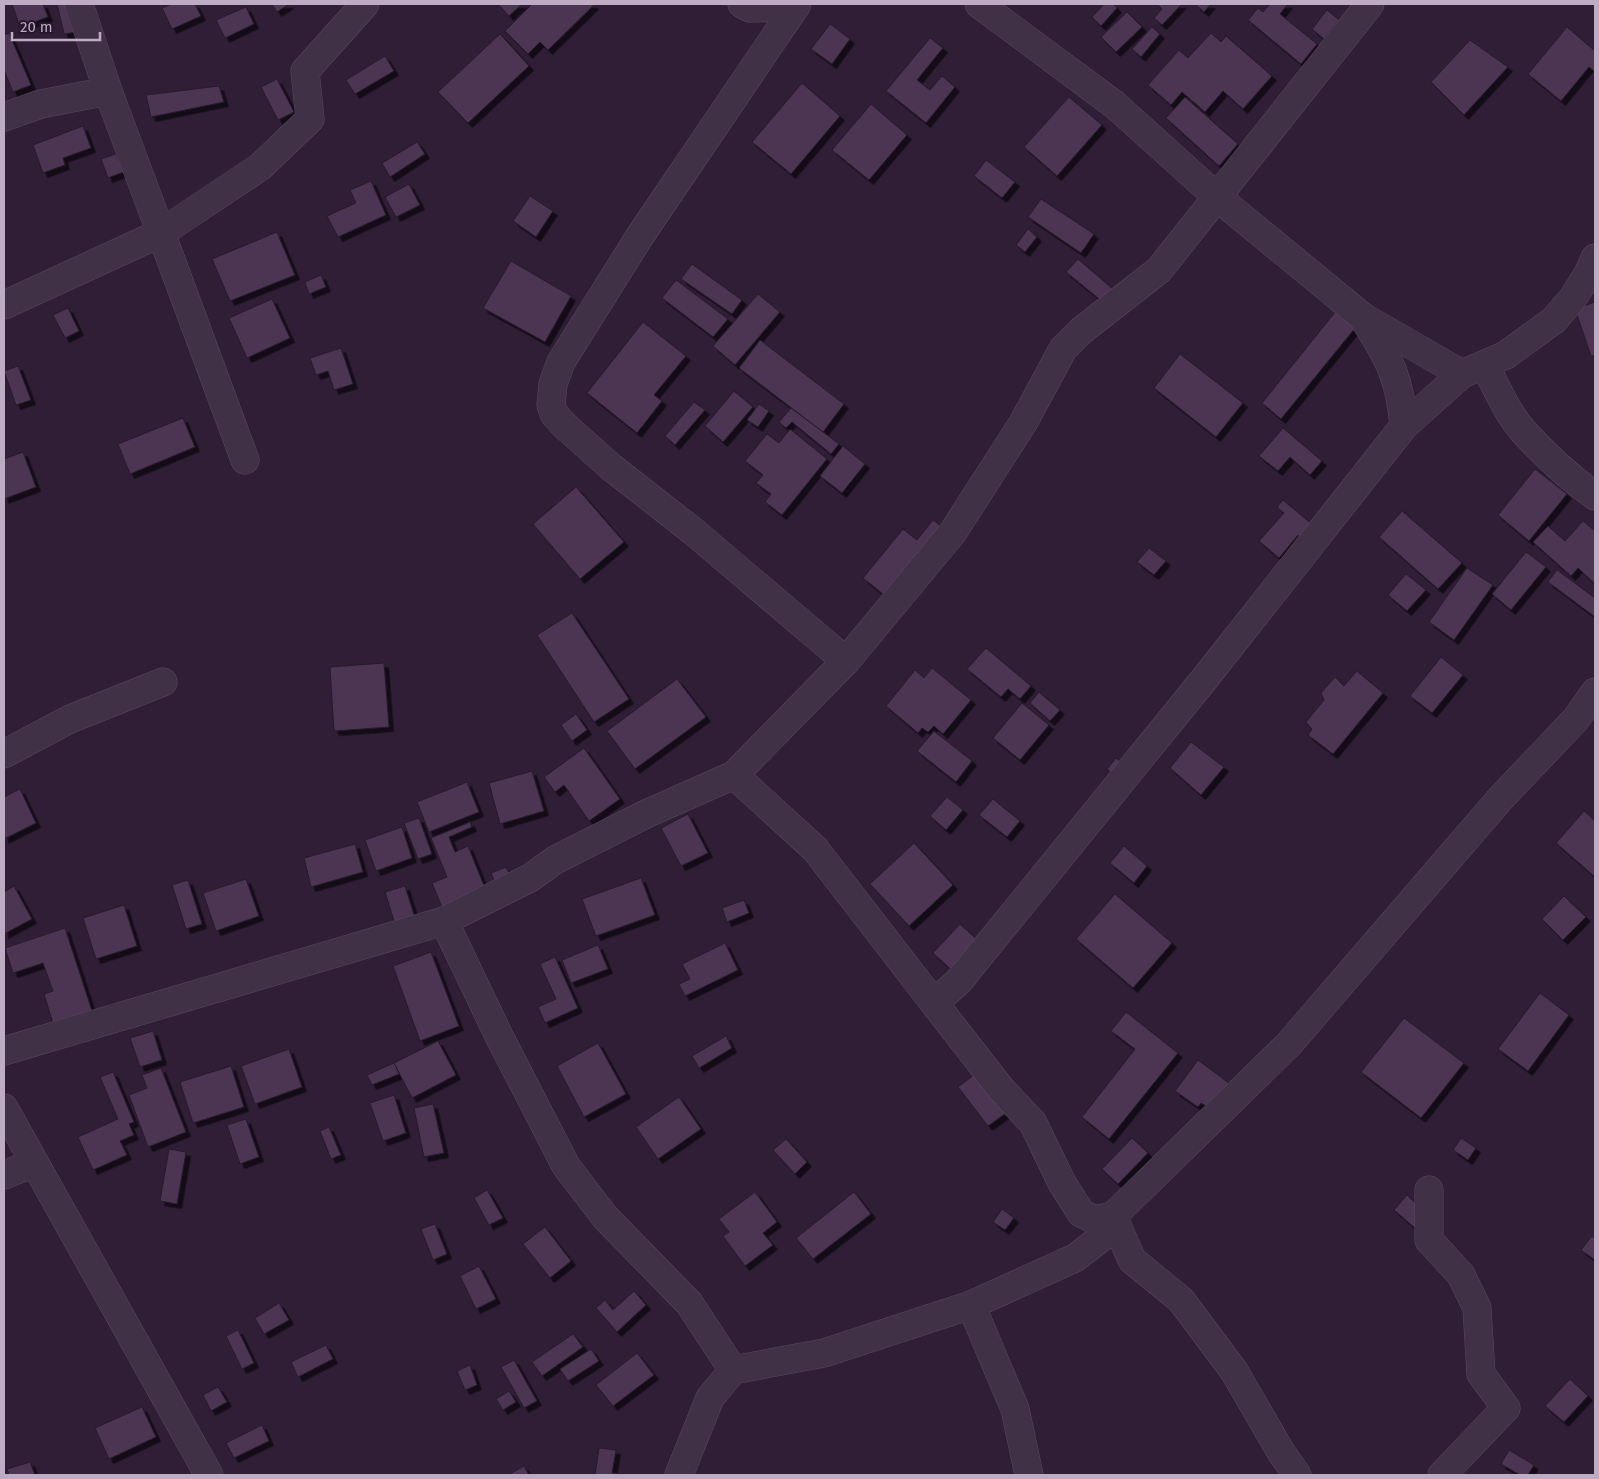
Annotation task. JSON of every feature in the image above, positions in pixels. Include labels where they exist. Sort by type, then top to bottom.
[{"type":"street","points":[[79,4],[108,91],[245,460]]},
{"type":"street","points":[[4,305],[161,233],[260,167],[310,119],[305,71],[365,4]]},
{"type":"street","points":[[979,4],[1115,105],[1217,197],[1363,317],[1474,370],[1504,403],[1524,431],[1578,483],[1595,496]]},
{"type":"street","points":[[4,1051],[444,921],[530,878],[555,860],[646,814],[734,775],[846,661],[954,532],[1023,423],[1063,349],[1081,331],[1159,270],[1370,4]]},
{"type":"street","points":[[746,6],[796,6]]},
{"type":"street","points":[[746,6],[770,43]]},
{"type":"street","points":[[796,6],[646,228],[561,362],[553,384],[550,405],[554,414],[565,426],[611,467],[694,532],[846,661]]},
{"type":"street","points":[[4,117],[41,104],[108,91]]},
{"type":"street","points":[[934,1003],[958,982],[1202,682],[1404,426],[1474,370],[1506,355],[1554,320],[1578,290],[1595,258]]},
{"type":"street","points":[[1363,317],[1381,345],[1397,379],[1404,426]]},
{"type":"street","points":[[4,754],[70,719],[163,682]]},
{"type":"street","points":[[679,1475],[710,1398],[733,1370],[824,1353],[971,1304],[1075,1258],[1109,1232],[1113,1216],[1289,1044],[1500,799],[1576,719],[1595,692]]},
{"type":"street","points":[[734,775],[815,849],[1001,1089],[1033,1123],[1062,1183],[1081,1213],[1095,1220],[1113,1216]]},
{"type":"street","points":[[444,921],[499,1036],[566,1166],[606,1217],[689,1303],[733,1370]]},
{"type":"street","points":[[4,1108],[209,1475]]},
{"type":"street","points":[[4,1175],[34,1163]]},
{"type":"street","points":[[1430,1190],[1429,1240],[1461,1275],[1476,1308],[1481,1374],[1506,1408],[1442,1475]]},
{"type":"street","points":[[1113,1216],[1132,1260],[1181,1300],[1234,1371],[1281,1452],[1297,1475]]},
{"type":"street","points":[[971,1304],[1015,1409],[1029,1475]]},
{"type":"building","points":[[12,4],[43,4],[48,17],[20,27]]},
{"type":"building","points":[[57,4],[69,4],[76,32],[64,34]]},
{"type":"building","points":[[172,4],[195,4],[201,16],[172,29],[162,8]]},
{"type":"building","points":[[272,4],[289,4],[277,12]]},
{"type":"building","points":[[498,4],[522,4],[509,16]]},
{"type":"building","points":[[532,4],[594,5],[548,50],[540,42],[528,54],[505,31]]},
{"type":"building","points":[[1104,4],[1113,4],[1117,8],[1101,26],[1092,17]]},
{"type":"building","points":[[1157,4],[1182,4],[1162,25],[1154,18],[1162,9]]},
{"type":"building","points":[[1195,4],[1211,4],[1204,12]]},
{"type":"building","points":[[1270,4],[1288,4],[1280,14],[1317,44],[1301,64],[1248,20],[1258,8],[1263,12]]},
{"type":"building","points":[[246,7],[254,24],[225,38],[216,20]]},
{"type":"building","points":[[1327,10],[1339,20],[1324,39],[1312,29]]},
{"type":"building","points":[[1127,12],[1142,27],[1116,52],[1101,37]]},
{"type":"building","points":[[830,24],[850,39],[832,64],[811,49]]},
{"type":"building","points":[[1152,27],[1160,34],[1141,57],[1132,49]]},
{"type":"building","points":[[1567,27],[1595,51],[1595,72],[1589,67],[1561,101],[1528,74]]},
{"type":"building","points":[[9,33],[31,85],[13,92],[4,70],[4,35]]},
{"type":"building","points":[[1211,33],[1221,42],[1226,36],[1272,76],[1243,109],[1223,91],[1205,112],[1182,92],[1171,105],[1148,85],[1179,50],[1188,58]]},
{"type":"building","points":[[500,34],[529,66],[468,123],[438,92]]},
{"type":"building","points":[[930,38],[943,48],[917,80],[930,90],[942,76],[955,87],[926,123],[886,91]]},
{"type":"building","points":[[1470,40],[1508,67],[1464,115],[1431,82]]},
{"type":"building","points":[[385,56],[394,71],[355,94],[346,80]]},
{"type":"building","points":[[277,79],[294,112],[278,120],[261,87]]},
{"type":"building","points":[[802,83],[840,116],[791,174],[752,142]]},
{"type":"building","points":[[219,86],[224,102],[151,117],[146,95]]},
{"type":"building","points":[[1069,97],[1102,125],[1057,176],[1024,147]]},
{"type":"building","points":[[1185,97],[1238,144],[1219,166],[1166,118]]},
{"type":"building","points":[[871,104],[907,135],[869,180],[832,150]]},
{"type":"building","points":[[83,126],[91,148],[63,158],[65,165],[43,173],[33,145]]},
{"type":"building","points":[[417,142],[425,154],[390,177],[382,163]]},
{"type":"building","points":[[116,154],[124,172],[108,178],[101,159]]},
{"type":"building","points":[[986,160],[1015,182],[1002,198],[974,176]]},
{"type":"building","points":[[371,181],[386,215],[338,237],[327,216],[356,203],[350,190]]},
{"type":"building","points":[[409,184],[420,205],[396,217],[385,197]]},
{"type":"building","points":[[530,196],[553,211],[536,237],[513,221]]},
{"type":"building","points":[[1041,199],[1094,234],[1081,253],[1028,217]]},
{"type":"building","points":[[1028,229],[1037,237],[1025,252],[1016,245]]},
{"type":"building","points":[[277,232],[295,275],[230,301],[212,259]]},
{"type":"building","points":[[1078,259],[1114,290],[1104,303],[1066,272]]},
{"type":"building","points":[[511,261],[571,296],[545,342],[483,308]]},
{"type":"building","points":[[692,264],[742,300],[732,314],[681,279]]},
{"type":"building","points":[[321,275],[326,287],[309,294],[305,282]]},
{"type":"building","points":[[676,280],[728,319],[713,337],[662,298]]},
{"type":"building","points":[[758,294],[780,312],[735,365],[713,346]]},
{"type":"building","points":[[272,299],[290,338],[247,358],[229,318]]},
{"type":"building","points":[[1595,302],[1595,355],[1591,356],[1575,309]]},
{"type":"building","points":[[1340,306],[1360,322],[1281,419],[1262,403]]},
{"type":"building","points":[[68,308],[79,331],[65,338],[53,315]]},
{"type":"building","points":[[643,322],[686,356],[654,395],[662,401],[637,433],[587,393]]},
{"type":"building","points":[[760,340],[844,404],[823,432],[739,368]]},
{"type":"building","points":[[341,348],[353,384],[334,390],[328,371],[316,375],[310,358]]},
{"type":"building","points":[[1180,354],[1243,403],[1216,437],[1154,388]]},
{"type":"building","points":[[18,366],[31,400],[16,405],[4,371]]},
{"type":"building","points":[[734,391],[753,407],[723,442],[705,426]]},
{"type":"building","points":[[694,402],[705,410],[675,445],[665,436]]},
{"type":"building","points":[[759,404],[769,411],[758,427],[747,420]]},
{"type":"building","points":[[791,408],[839,444],[831,454],[792,422],[786,428],[779,422]]},
{"type":"building","points":[[183,418],[195,447],[130,474],[118,444]]},
{"type":"building","points":[[1283,428],[1322,461],[1310,475],[1290,457],[1278,471],[1259,456]]},
{"type":"building","points":[[790,429],[827,459],[782,515],[765,502],[771,494],[756,483],[763,475],[745,461],[767,434],[779,443]]},
{"type":"building","points":[[843,446],[865,464],[842,493],[820,476]]},
{"type":"building","points":[[23,452],[36,487],[4,499],[4,459]]},
{"type":"building","points":[[1535,469],[1567,494],[1529,541],[1498,515]]},
{"type":"building","points":[[576,487],[624,542],[580,579],[533,524]]},
{"type":"building","points":[[1283,500],[1313,525],[1302,538],[1298,535],[1279,558],[1259,541],[1284,513],[1277,507]]},
{"type":"building","points":[[1402,511],[1462,563],[1438,589],[1379,537]]},
{"type":"building","points":[[933,520],[945,529],[889,599],[863,578],[903,529],[917,540]]},
{"type":"building","points":[[1583,521],[1595,531],[1595,584],[1578,568],[1571,576],[1533,542],[1548,526],[1565,541]]},
{"type":"building","points":[[1149,548],[1166,561],[1154,575],[1137,562]]},
{"type":"building","points":[[1526,552],[1546,567],[1511,610],[1492,594]]},
{"type":"building","points":[[1467,568],[1493,585],[1454,640],[1429,622]]},
{"type":"building","points":[[1557,570],[1595,598],[1595,617],[1548,582]]},
{"type":"building","points":[[1406,574],[1426,590],[1407,611],[1388,595]]},
{"type":"building","points":[[572,613],[629,699],[594,722],[537,635]]},
{"type":"building","points":[[986,648],[1031,686],[1020,699],[1008,689],[1001,697],[967,669]]},
{"type":"building","points":[[1441,657],[1463,675],[1432,713],[1410,696]]},
{"type":"building","points":[[384,663],[389,727],[334,731],[330,667]]},
{"type":"building","points":[[932,668],[971,700],[943,734],[934,726],[928,732],[922,728],[918,733],[886,706],[915,670],[924,678]]},
{"type":"building","points":[[1357,671],[1383,693],[1333,754],[1308,735],[1312,729],[1306,722],[1324,700],[1321,693],[1335,677],[1344,686]]},
{"type":"building","points":[[677,679],[706,717],[635,769],[607,731]]},
{"type":"building","points":[[1039,692],[1060,710],[1050,721],[1030,703]]},
{"type":"building","points":[[1022,703],[1049,725],[1020,760],[993,738]]},
{"type":"building","points":[[576,714],[587,730],[572,741],[561,725]]},
{"type":"building","points":[[934,731],[972,761],[956,782],[917,751]]},
{"type":"building","points":[[1191,742],[1224,767],[1201,795],[1170,768]]},
{"type":"building","points":[[584,748],[620,799],[589,821],[564,785],[555,792],[544,777]]},
{"type":"building","points":[[1116,758],[1126,765],[1116,777],[1107,769]]},
{"type":"building","points":[[532,771],[544,811],[500,824],[489,783]]},
{"type":"building","points":[[467,782],[479,812],[429,832],[417,802]]},
{"type":"building","points":[[20,789],[36,823],[4,839],[4,797]]},
{"type":"building","points":[[947,797],[963,810],[946,830],[930,816]]},
{"type":"building","points":[[993,799],[1020,821],[1007,837],[979,815]]},
{"type":"building","points":[[1584,811],[1595,821],[1595,877],[1556,843]]},
{"type":"building","points":[[688,814],[708,853],[681,866],[661,828]]},
{"type":"building","points":[[419,818],[432,854],[418,859],[404,823]]},
{"type":"building","points":[[470,822],[472,827],[449,837],[455,852],[468,846],[487,893],[444,912],[432,883],[447,877],[431,838]]},
{"type":"building","points":[[402,827],[412,858],[376,871],[365,840]]},
{"type":"building","points":[[914,843],[953,885],[909,926],[870,884]]},
{"type":"building","points":[[355,844],[363,872],[311,887],[304,858]]},
{"type":"building","points":[[1124,846],[1147,866],[1134,883],[1110,863]]},
{"type":"building","points":[[506,867],[514,882],[498,889],[491,873]]},
{"type":"building","points":[[641,878],[655,915],[596,936],[582,899]]},
{"type":"building","points":[[246,879],[259,916],[216,931],[203,893]]},
{"type":"building","points":[[188,880],[202,924],[186,929],[172,885]]},
{"type":"building","points":[[14,886],[32,919],[4,934],[4,892]]},
{"type":"building","points":[[405,886],[416,921],[396,927],[385,892]]},
{"type":"building","points":[[1115,894],[1172,943],[1133,988],[1076,939]]},
{"type":"building","points":[[1564,896],[1586,917],[1563,940],[1542,919]]},
{"type":"building","points":[[744,900],[749,913],[727,922],[722,908]]},
{"type":"building","points":[[124,905],[137,946],[96,959],[83,918]]},
{"type":"building","points":[[960,924],[983,945],[956,974],[933,953]]},
{"type":"building","points":[[65,928],[94,1017],[55,1030],[44,994],[53,991],[43,963],[13,973],[5,948]]},
{"type":"building","points":[[725,943],[738,970],[685,996],[679,984],[690,979],[682,964]]},
{"type":"building","points":[[598,945],[608,969],[571,983],[562,960]]},
{"type":"building","points":[[431,952],[459,1026],[420,1041],[393,966]]},
{"type":"building","points":[[555,957],[578,1008],[545,1023],[538,1007],[556,999],[540,964]]},
{"type":"building","points":[[1540,993],[1569,1015],[1528,1071],[1498,1049]]},
{"type":"building","points":[[1126,1012],[1178,1053],[1109,1139],[1082,1117],[1135,1049],[1111,1031]]},
{"type":"building","points":[[1404,1018],[1464,1063],[1421,1118],[1361,1072]]},
{"type":"building","points":[[153,1031],[162,1060],[140,1067],[130,1038]]},
{"type":"building","points":[[726,1036],[732,1048],[699,1068],[692,1056]]},
{"type":"building","points":[[438,1041],[456,1075],[412,1098],[394,1063]]},
{"type":"building","points":[[598,1043],[626,1094],[584,1117],[557,1066]]},
{"type":"building","points":[[289,1049],[302,1087],[255,1104],[241,1066]]},
{"type":"building","points":[[1198,1060],[1230,1084],[1214,1106],[1209,1102],[1206,1106],[1201,1103],[1198,1107],[1175,1091]]},
{"type":"building","points":[[394,1063],[399,1074],[372,1085],[367,1075]]},
{"type":"building","points":[[231,1066],[244,1107],[193,1123],[180,1082]]},
{"type":"building","points":[[161,1068],[186,1132],[148,1147],[129,1095],[147,1088],[142,1075]]},
{"type":"building","points":[[979,1071],[1009,1111],[988,1126],[958,1087]]},
{"type":"building","points":[[113,1072],[134,1122],[129,1124],[134,1135],[120,1141],[127,1155],[93,1170],[78,1137],[118,1119],[100,1077]]},
{"type":"building","points":[[394,1095],[406,1133],[383,1141],[370,1103]]},
{"type":"building","points":[[679,1097],[701,1129],[658,1159],[636,1127]]},
{"type":"building","points":[[433,1104],[444,1153],[424,1157],[414,1108]]},
{"type":"building","points":[[246,1119],[259,1157],[240,1164],[227,1125]]},
{"type":"building","points":[[329,1127],[341,1155],[331,1159],[320,1131]]},
{"type":"building","points":[[1132,1138],[1148,1153],[1118,1184],[1102,1169]]},
{"type":"building","points":[[1461,1138],[1476,1148],[1468,1160],[1453,1150]]},
{"type":"building","points":[[786,1139],[807,1162],[795,1174],[773,1150]]},
{"type":"building","points":[[169,1149],[186,1152],[177,1204],[160,1201]]},
{"type":"building","points":[[487,1190],[503,1218],[489,1225],[474,1198]]},
{"type":"building","points":[[755,1192],[777,1222],[763,1233],[773,1245],[745,1266],[723,1236],[729,1232],[719,1219]]},
{"type":"building","points":[[854,1192],[871,1214],[813,1259],[796,1238]]},
{"type":"building","points":[[1407,1195],[1427,1214],[1415,1228],[1394,1210]]},
{"type":"building","points":[[1002,1209],[1014,1218],[1005,1230],[993,1222]]},
{"type":"building","points":[[435,1224],[447,1254],[433,1260],[421,1229]]},
{"type":"building","points":[[545,1227],[571,1261],[550,1278],[523,1244]]},
{"type":"building","points":[[1592,1236],[1595,1239],[1595,1260],[1581,1250]]},
{"type":"building","points":[[479,1266],[496,1299],[476,1309],[460,1276]]},
{"type":"building","points":[[634,1291],[646,1305],[617,1332],[596,1308],[605,1300],[613,1310]]},
{"type":"building","points":[[279,1303],[289,1320],[264,1334],[255,1318]]},
{"type":"building","points":[[238,1330],[254,1363],[242,1369],[226,1336]]},
{"type":"building","points":[[573,1334],[583,1347],[542,1376],[532,1362]]},
{"type":"building","points":[[326,1345],[333,1359],[298,1377],[291,1362]]},
{"type":"building","points":[[591,1349],[599,1361],[568,1381],[560,1369]]},
{"type":"building","points":[[637,1353],[654,1375],[613,1406],[596,1385]]},
{"type":"building","points":[[514,1360],[537,1401],[524,1408],[501,1367]]},
{"type":"building","points":[[470,1365],[477,1385],[465,1390],[457,1371]]},
{"type":"building","points":[[1570,1379],[1588,1396],[1564,1422],[1545,1406]]},
{"type":"building","points":[[218,1387],[227,1402],[211,1411],[203,1395]]},
{"type":"building","points":[[509,1391],[516,1402],[503,1410],[496,1399]]},
{"type":"building","points":[[142,1407],[156,1437],[109,1459],[95,1428]]},
{"type":"building","points":[[262,1425],[269,1441],[234,1458],[226,1443]]},
{"type":"building","points":[[599,1448],[616,1450],[612,1473],[630,1475],[595,1475]]},
{"type":"building","points":[[1509,1450],[1534,1465],[1528,1475],[1520,1475],[1501,1464]]},
{"type":"building","points":[[30,1462],[35,1475],[9,1475],[7,1469]]},
{"type":"building","points":[[524,1466],[529,1475],[508,1475]]}]
